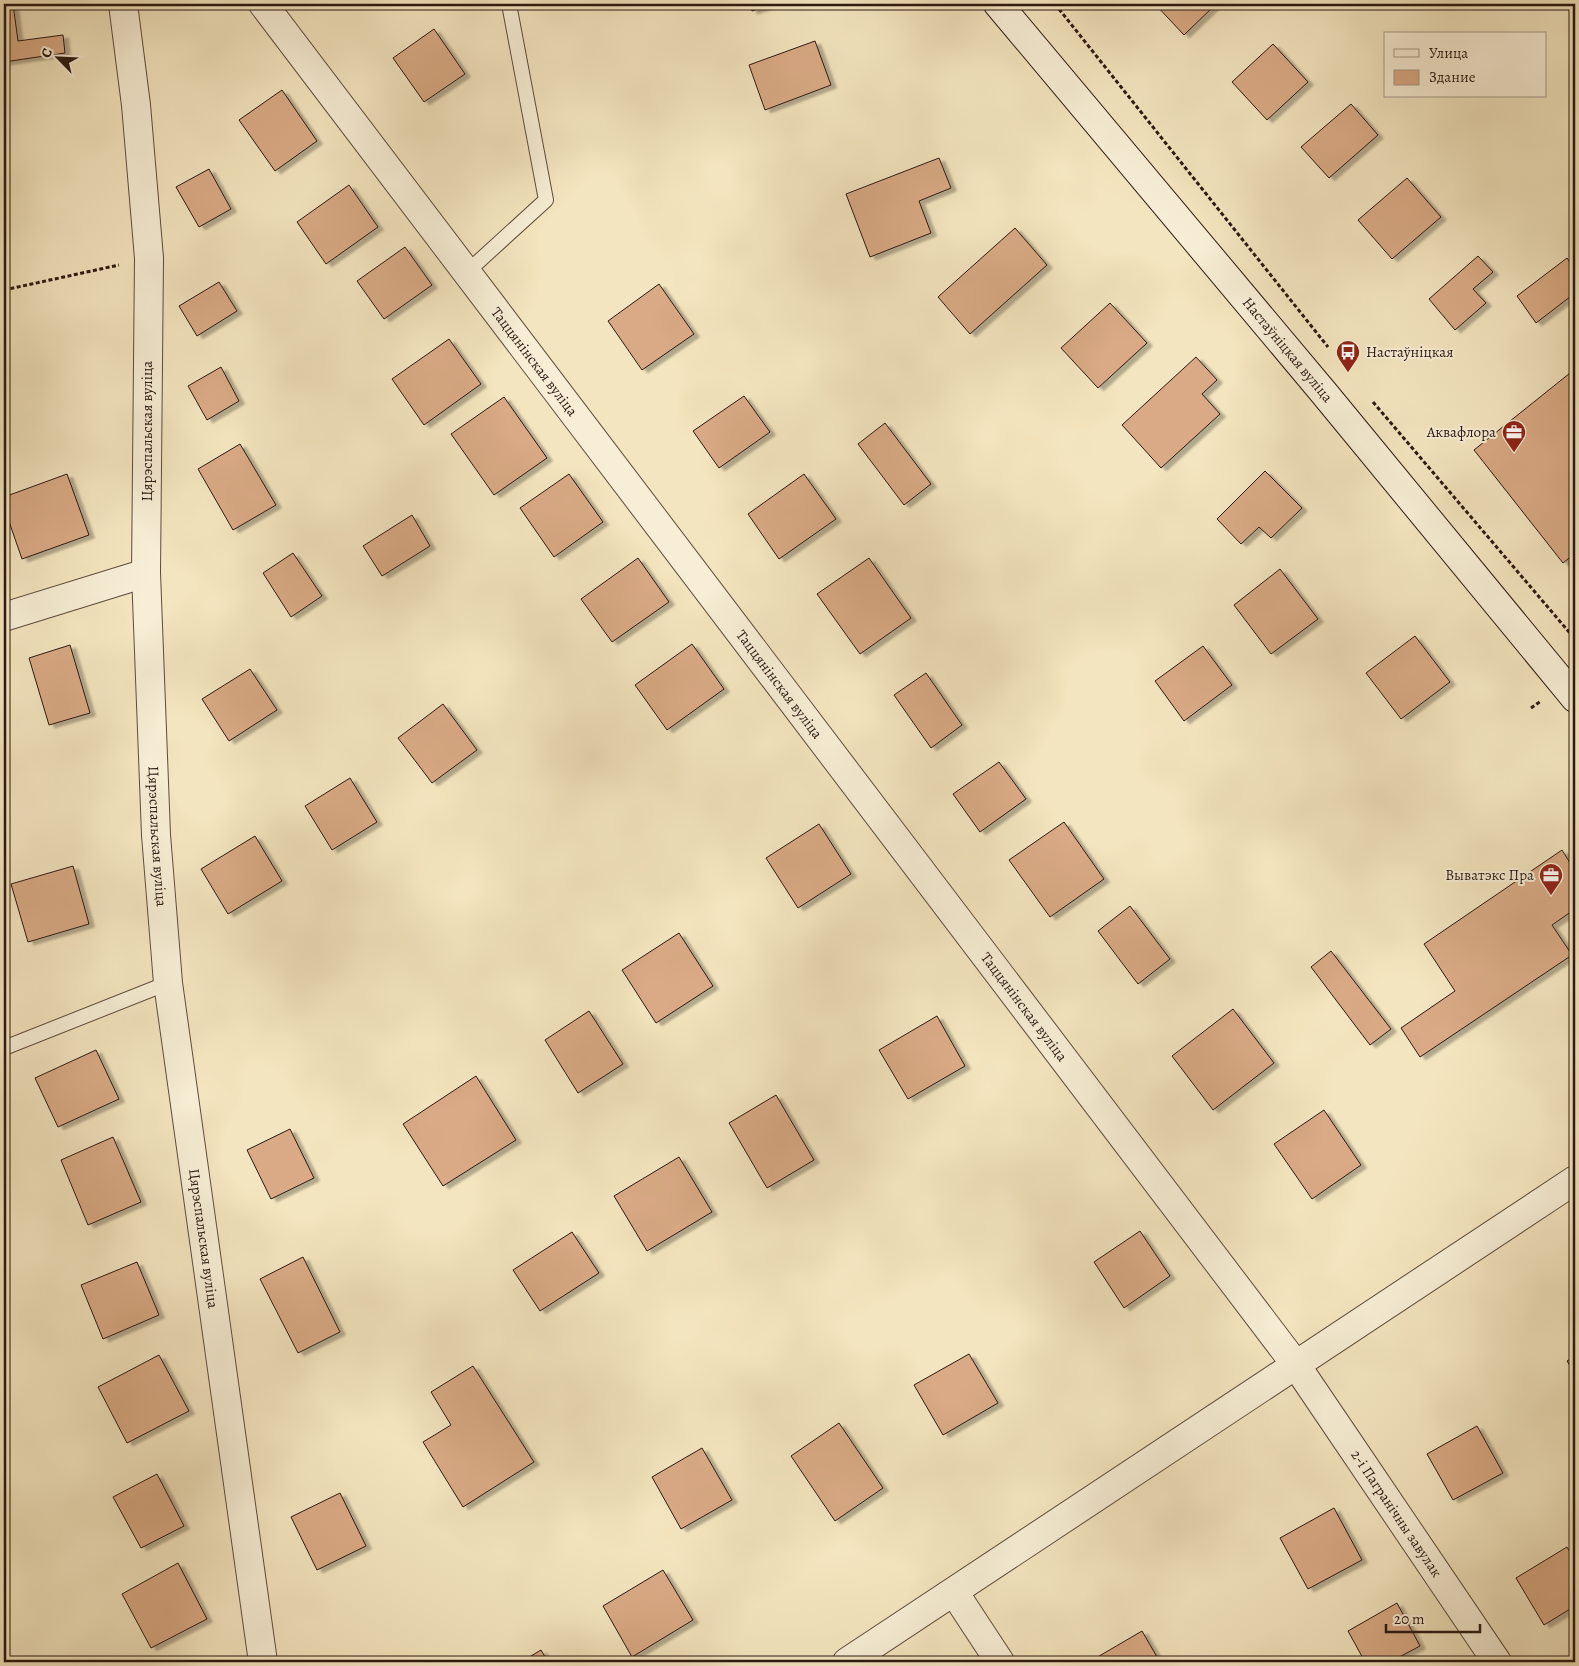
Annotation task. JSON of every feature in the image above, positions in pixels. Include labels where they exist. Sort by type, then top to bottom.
[{"type":"street","name":"Цярэспальская вуліца","points":[[123,4],[136,106],[149,258],[146,573],[156,834],[168,983],[263,1662]]},
{"type":"street","name":"Таццянінская вуліца","points":[[263,4],[1296,1365]]},
{"type":"street","name":"Настаўніцкая вуліца","points":[[998,4],[1318,385],[1575,698]]},
{"type":"street","points":[[4,617],[146,573]]},
{"type":"street","points":[[846,1662],[1575,1180]]},
{"type":"street","name":"2-і Пагранічны завулак","points":[[1296,1365],[1497,1662]]},
{"type":"street","points":[[954,1592],[1000,1662]]},
{"type":"lane","points":[[467,272],[546,200],[509,4]]},
{"type":"lane","points":[[4,1048],[168,983]]},
{"type":"path","points":[[1055,4],[1330,350]]},
{"type":"path","points":[[4,290],[149,258]]},
{"type":"path","points":[[1367,394],[1575,639]]},
{"type":"building","points":[[4,4],[13,4],[18,41],[63,35],[65,53],[4,62]]},
{"type":"building","points":[[749,4],[772,4],[752,11]]},
{"type":"building","points":[[1155,4],[1216,4],[1184,35]]},
{"type":"building","points":[[434,29],[465,74],[424,102],[393,58]]},
{"type":"building","points":[[815,41],[831,85],[765,110],[749,65]]},
{"type":"building","points":[[1273,44],[1308,82],[1267,120],[1232,82]]},
{"type":"building","points":[[282,90],[317,141],[275,171],[239,120]]},
{"type":"building","points":[[1351,104],[1378,135],[1329,178],[1301,147]]},
{"type":"building","points":[[939,158],[951,188],[919,201],[931,233],[870,257],[846,194]]},
{"type":"building","points":[[209,169],[231,209],[199,227],[176,187]]},
{"type":"building","points":[[1407,178],[1441,217],[1392,259],[1358,220]]},
{"type":"building","points":[[349,185],[378,227],[326,264],[297,222]]},
{"type":"building","points":[[1015,228],[1047,265],[970,334],[938,297]]},
{"type":"building","points":[[405,247],[432,285],[384,319],[357,281]]},
{"type":"building","points":[[1478,256],[1493,272],[1473,289],[1486,303],[1455,330],[1429,299]]},
{"type":"building","points":[[1567,258],[1575,270],[1575,293],[1536,323],[1517,296]]},
{"type":"building","points":[[219,282],[237,311],[197,336],[179,306]]},
{"type":"building","points":[[659,284],[694,334],[642,370],[608,321]]},
{"type":"building","points":[[1110,303],[1147,343],[1098,388],[1061,348]]},
{"type":"building","points":[[449,339],[481,384],[424,425],[392,379]]},
{"type":"building","points":[[1196,357],[1217,380],[1202,394],[1220,414],[1161,468],[1122,425]]},
{"type":"building","points":[[221,367],[239,401],[207,420],[188,386]]},
{"type":"building","points":[[1575,369],[1575,553],[1563,563],[1474,450]]},
{"type":"building","points":[[744,396],[770,432],[719,468],[693,431]]},
{"type":"building","points":[[504,397],[547,458],[494,495],[451,434]]},
{"type":"building","points":[[885,423],[931,484],[904,505],[858,444]]},
{"type":"building","points":[[240,444],[276,505],[233,530],[198,469]]},
{"type":"building","points":[[1265,471],[1302,508],[1271,538],[1259,527],[1241,544],[1217,519]]},
{"type":"building","points":[[67,474],[89,535],[22,559],[4,507],[4,497]]},
{"type":"building","points":[[569,474],[603,522],[554,557],[520,508]]},
{"type":"building","points":[[804,474],[836,519],[779,559],[748,514]]},
{"type":"building","points":[[412,515],[430,546],[382,576],[363,546]]},
{"type":"building","points":[[293,553],[322,596],[291,617],[263,573]]},
{"type":"building","points":[[638,558],[669,602],[612,642],[581,599]]},
{"type":"building","points":[[869,558],[911,618],[860,654],[817,594]]},
{"type":"building","points":[[1280,569],[1318,619],[1271,654],[1234,605]]},
{"type":"building","points":[[1415,636],[1450,682],[1401,719],[1366,673]]},
{"type":"building","points":[[692,644],[724,689],[667,730],[635,685]]},
{"type":"building","points":[[70,645],[90,713],[49,725],[29,658]]},
{"type":"building","points":[[1203,646],[1232,685],[1184,721],[1155,681]]},
{"type":"building","points":[[250,669],[277,710],[229,741],[202,699]]},
{"type":"building","points":[[926,673],[962,725],[931,748],[894,695]]},
{"type":"building","points":[[443,704],[477,750],[432,783],[398,738]]},
{"type":"building","points":[[999,762],[1026,799],[980,832],[953,794]]},
{"type":"building","points":[[350,778],[377,822],[332,850],[305,806]]},
{"type":"building","points":[[1064,822],[1104,879],[1050,917],[1009,860]]},
{"type":"building","points":[[819,824],[851,874],[798,908],[766,858]]},
{"type":"building","points":[[255,836],[282,881],[228,914],[201,869]]},
{"type":"building","points":[[1562,850],[1575,871],[1575,909],[1552,925],[1572,955],[1420,1057],[1401,1028],[1455,991],[1424,944]]},
{"type":"building","points":[[73,866],[89,924],[28,942],[11,884]]},
{"type":"building","points":[[1130,906],[1170,959],[1138,984],[1098,931]]},
{"type":"building","points":[[679,933],[713,986],[656,1023],[622,970]]},
{"type":"building","points":[[1331,951],[1391,1029],[1370,1045],[1311,967]]},
{"type":"building","points":[[1233,1009],[1274,1063],[1213,1110],[1172,1056]]},
{"type":"building","points":[[589,1011],[623,1064],[578,1093],[545,1040]]},
{"type":"building","points":[[937,1016],[965,1066],[908,1099],[879,1050]]},
{"type":"building","points":[[96,1050],[119,1099],[58,1127],[35,1078]]},
{"type":"building","points":[[476,1076],[516,1140],[443,1186],[403,1124]]},
{"type":"building","points":[[776,1095],[814,1160],[767,1188],[729,1123]]},
{"type":"building","points":[[1324,1110],[1361,1165],[1312,1199],[1274,1144]]},
{"type":"building","points":[[290,1129],[314,1178],[271,1199],[247,1150]]},
{"type":"building","points":[[113,1137],[141,1202],[88,1225],[61,1160]]},
{"type":"building","points":[[679,1157],[712,1212],[647,1251],[614,1196]]},
{"type":"building","points":[[1140,1231],[1170,1276],[1124,1308],[1094,1262]]},
{"type":"building","points":[[572,1232],[599,1273],[540,1311],[513,1270]]},
{"type":"building","points":[[303,1257],[340,1332],[298,1353],[260,1279]]},
{"type":"building","points":[[137,1262],[159,1315],[103,1339],[81,1285]]},
{"type":"building","points":[[969,1354],[998,1403],[943,1435],[914,1385]]},
{"type":"building","points":[[159,1355],[189,1411],[127,1443],[98,1387]]},
{"type":"building","points":[[1575,1356],[1575,1374],[1567,1361]]},
{"type":"building","points":[[473,1366],[534,1462],[463,1507],[423,1442],[451,1425],[431,1392]]},
{"type":"building","points":[[839,1423],[883,1488],[835,1521],[791,1456]]},
{"type":"building","points":[[1477,1426],[1503,1473],[1453,1500],[1427,1454]]},
{"type":"building","points":[[702,1448],[732,1500],[681,1529],[652,1477]]},
{"type":"building","points":[[157,1474],[184,1526],[141,1548],[113,1497]]},
{"type":"building","points":[[340,1493],[366,1546],[317,1570],[291,1517]]},
{"type":"building","points":[[1334,1508],[1362,1560],[1308,1589],[1280,1538]]},
{"type":"building","points":[[1567,1547],[1575,1561],[1575,1606],[1544,1625],[1516,1578]]},
{"type":"building","points":[[178,1563],[207,1619],[151,1648],[122,1594]]},
{"type":"building","points":[[663,1570],[693,1620],[632,1657],[603,1606]]},
{"type":"building","points":[[1397,1603],[1420,1646],[1390,1662],[1365,1662],[1348,1631]]},
{"type":"building","points":[[1142,1631],[1160,1662],[1089,1662]]},
{"type":"building","points":[[541,1650],[548,1662],[521,1662]]},
{"type":"place","name":"Настаўніцкая","points":[[1348,373]]},
{"type":"place","name":"Аквафлора","points":[[1514,453]]},
{"type":"place","name":"Выватэкс Пра","points":[[1551,896]]}]
